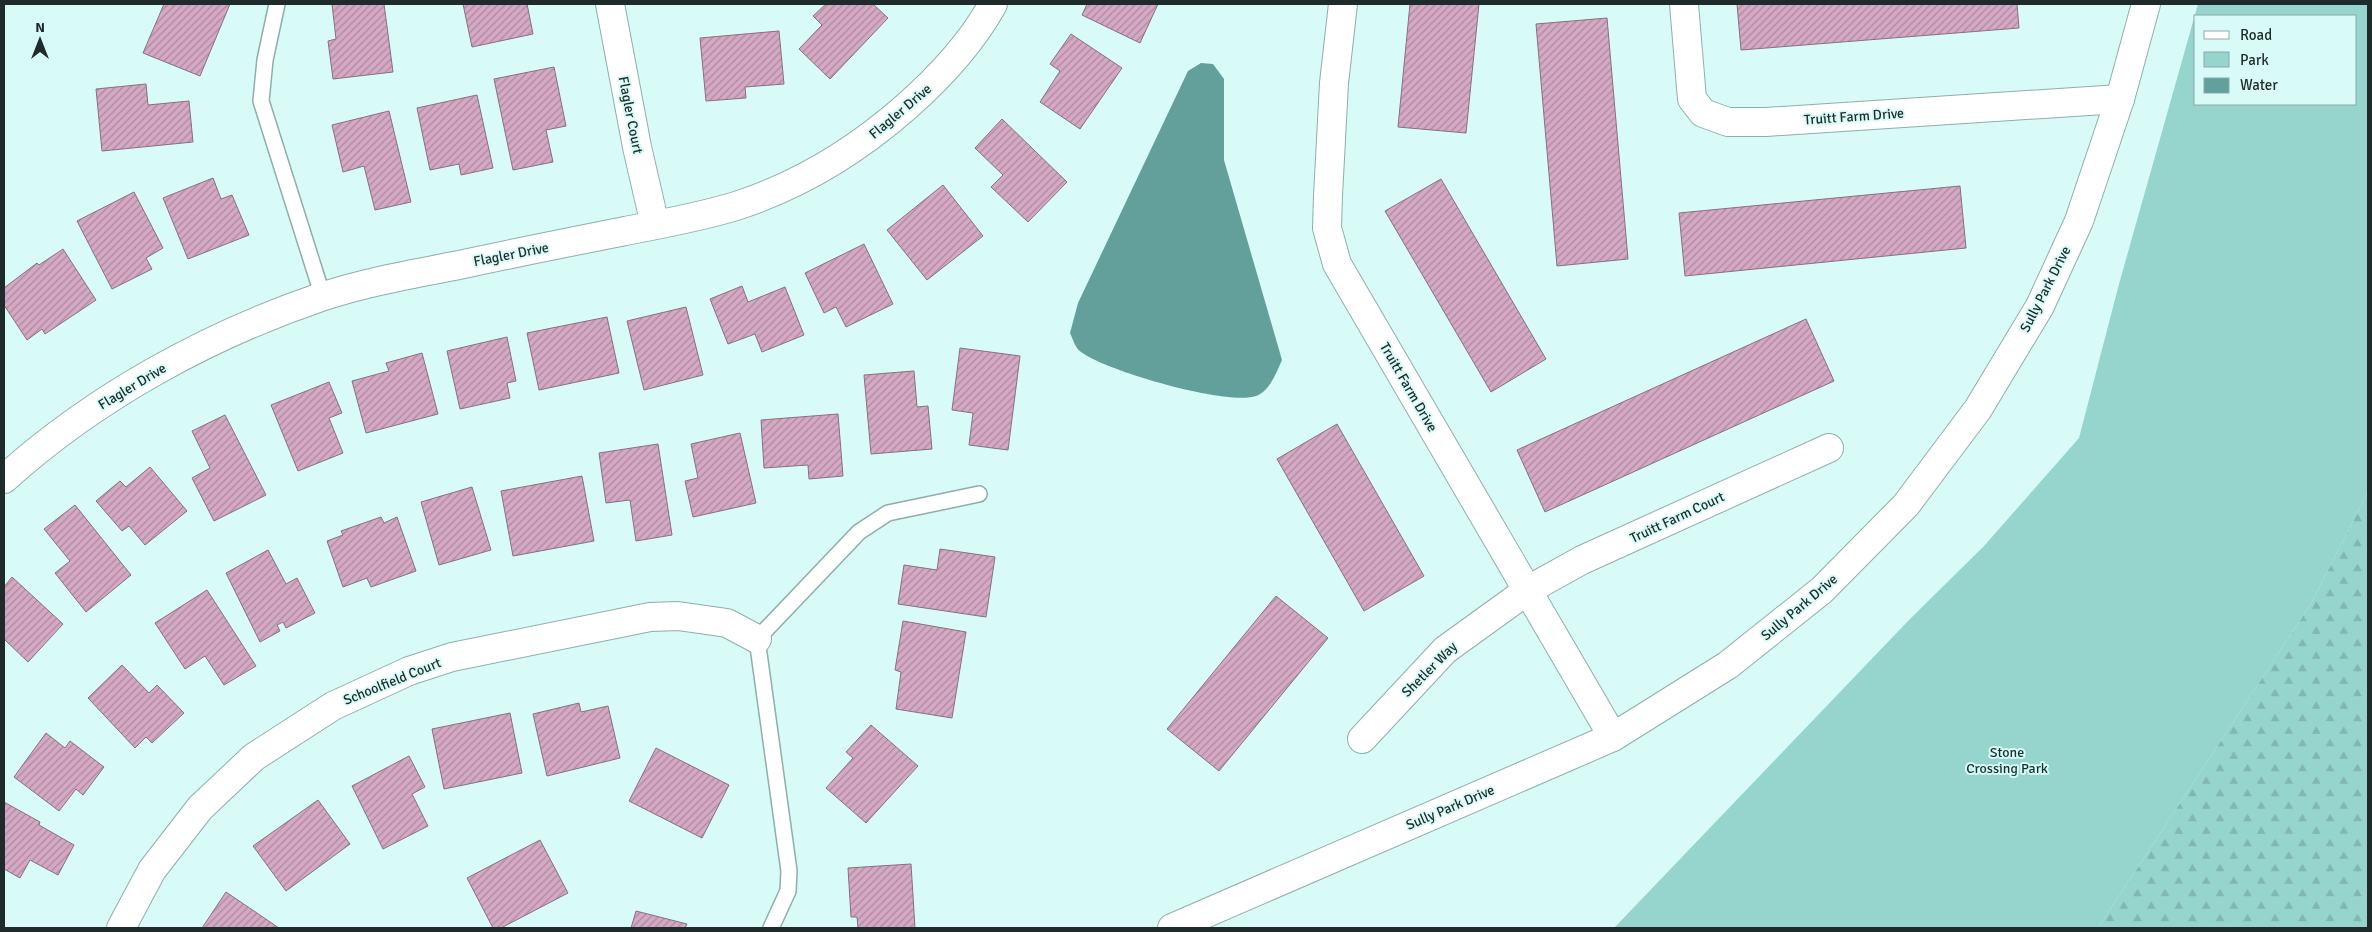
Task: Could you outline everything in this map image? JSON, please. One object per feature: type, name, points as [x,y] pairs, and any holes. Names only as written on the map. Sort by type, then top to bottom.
[{"type":"street","name":"Flagler Court","points":[[610,4],[637,147],[655,225]]},
{"type":"street","name":"Flagler Drive","points":[[4,479],[26,459],[92,411],[170,363],[253,324],[323,297],[401,276],[655,225],[736,206],[808,176],[875,134],[936,81],[979,28],[993,4]]},
{"type":"street","name":"Truitt Farm Drive","points":[[1343,4],[1334,83],[1327,228],[1337,264],[1613,737]]},
{"type":"street","name":"Truitt Farm Drive","points":[[1684,4],[1692,99],[1703,113],[1728,122],[1766,122],[2120,99]]},
{"type":"street","name":"Sully Park Drive","points":[[1172,928],[1613,737],[1728,665],[1822,590],[1906,505],[1978,409],[2040,306],[2079,221],[2120,99],[2146,4]]},
{"type":"street","name":"Truitt Farm Court","points":[[1528,590],[1582,560],[1829,448]]},
{"type":"street","name":"Shetler Way","points":[[1362,739],[1445,650],[1528,590]]},
{"type":"street","name":"Schoolfield Court","points":[[121,928],[152,870],[200,808],[254,757],[333,706],[409,671],[452,657],[650,617],[678,616],[727,622],[756,639]]},
{"type":"lane","points":[[277,4],[265,60],[261,101],[323,297]]},
{"type":"lane","points":[[771,928],[788,891],[789,871],[756,639],[859,532],[888,513],[979,494]]},
{"type":"green space","name":"Stone Crossing Park","points":[[2198,4],[2368,4],[2368,491],[2312,602],[2098,928],[1614,928],[1909,620],[1984,546],[2079,438],[2119,284],[2194,18],[2194,105],[2357,105],[2357,15],[2195,15]]},
{"type":"green space","points":[[2368,491],[2368,928],[2098,928],[2312,602]]},
{"type":"water","points":[[1201,63],[1213,64],[1224,79],[1224,160],[1282,360],[1269,386],[1256,396],[1241,398],[1220,396],[1167,385],[1140,377],[1095,360],[1081,352],[1070,333],[1078,303],[1188,71]]},
{"type":"building","points":[[164,4],[230,4],[200,76],[143,53]]},
{"type":"building","points":[[332,4],[384,4],[393,72],[333,79],[328,41],[336,39]]},
{"type":"building","points":[[463,4],[527,4],[533,34],[472,47]]},
{"type":"building","points":[[826,4],[873,4],[888,18],[830,79],[799,49],[822,25],[813,16]]},
{"type":"building","points":[[1087,4],[1158,4],[1140,43],[1082,15]]},
{"type":"building","points":[[1410,4],[1479,4],[1466,133],[1398,127]]},
{"type":"building","points":[[1737,4],[2017,4],[2019,28],[1741,50]]},
{"type":"building","points":[[1607,18],[1628,259],[1557,266],[1536,24]]},
{"type":"building","points":[[779,31],[784,84],[745,87],[746,98],[706,101],[700,38]]},
{"type":"building","points":[[1071,34],[1122,68],[1080,129],[1040,102],[1060,71],[1050,64]]},
{"type":"building","points":[[554,67],[566,126],[546,130],[553,162],[513,170],[494,79]]},
{"type":"building","points":[[146,84],[148,105],[189,101],[193,142],[102,151],[96,89]]},
{"type":"building","points":[[477,95],[493,168],[461,175],[459,164],[430,170],[417,108]]},
{"type":"building","points":[[389,111],[411,202],[375,210],[364,166],[343,172],[332,125]]},
{"type":"building","points":[[1002,119],[1067,182],[1028,222],[991,187],[1003,175],[975,148]]},
{"type":"building","points":[[213,178],[221,199],[232,195],[249,235],[188,259],[163,198]]},
{"type":"building","points":[[1441,179],[1546,359],[1491,392],[1385,211]]},
{"type":"building","points":[[943,185],[983,236],[927,280],[887,230]]},
{"type":"building","points":[[1960,186],[1966,248],[1685,276],[1679,213]]},
{"type":"building","points":[[134,192],[163,248],[146,258],[152,269],[112,289],[77,221]]},
{"type":"building","points":[[864,244],[893,304],[846,327],[836,307],[824,313],[805,273]]},
{"type":"building","points":[[63,249],[96,300],[45,334],[42,329],[27,340],[4,305],[4,288],[37,263],[39,265]]},
{"type":"building","points":[[742,286],[748,302],[785,287],[804,335],[762,352],[755,334],[728,344],[710,299]]},
{"type":"building","points":[[686,307],[703,375],[644,390],[627,321]]},
{"type":"building","points":[[607,317],[619,373],[539,390],[527,333]]},
{"type":"building","points":[[1806,319],[1834,381],[1545,512],[1517,450]]},
{"type":"building","points":[[507,337],[516,381],[507,383],[510,398],[460,409],[447,351]]},
{"type":"building","points":[[960,348],[1020,356],[1008,450],[969,445],[973,413],[952,410]]},
{"type":"building","points":[[422,353],[438,414],[366,433],[352,381],[389,371],[386,363]]},
{"type":"building","points":[[914,371],[917,407],[928,406],[932,449],[871,454],[864,375]]},
{"type":"building","points":[[329,382],[342,413],[329,418],[343,453],[298,471],[271,405]]},
{"type":"building","points":[[838,414],[843,476],[809,479],[808,465],[764,468],[761,420]]},
{"type":"building","points":[[225,415],[266,495],[214,521],[192,478],[210,468],[192,431]]},
{"type":"building","points":[[1337,424],[1424,576],[1364,611],[1277,459]]},
{"type":"building","points":[[740,433],[756,503],[693,517],[685,481],[698,478],[691,444]]},
{"type":"building","points":[[658,444],[672,535],[636,541],[630,500],[606,503],[599,453]]},
{"type":"building","points":[[150,467],[187,511],[145,545],[129,526],[122,531],[96,501],[120,481],[126,487]]},
{"type":"building","points":[[582,476],[594,541],[513,556],[501,491]]},
{"type":"building","points":[[472,487],[491,550],[439,565],[421,502]]},
{"type":"building","points":[[75,505],[131,575],[86,612],[55,573],[70,561],[44,529]]},
{"type":"building","points":[[381,517],[384,523],[397,517],[416,571],[371,587],[367,578],[343,587],[327,541],[343,535],[341,531]]},
{"type":"building","points":[[940,549],[995,557],[986,617],[898,604],[904,565],[937,570]]},
{"type":"building","points":[[268,550],[286,584],[297,578],[315,613],[286,628],[283,622],[277,625],[280,631],[260,642],[226,573]]},
{"type":"building","points":[[12,577],[63,624],[28,662],[4,639],[4,587]]},
{"type":"building","points":[[207,590],[256,666],[224,685],[205,656],[185,669],[155,623]]},
{"type":"building","points":[[1276,596],[1328,638],[1219,771],[1167,729]]},
{"type":"building","points":[[903,621],[966,632],[952,718],[896,709],[901,672],[895,670]]},
{"type":"building","points":[[122,665],[149,693],[157,685],[184,713],[152,743],[146,737],[135,748],[88,698]]},
{"type":"building","points":[[579,703],[581,712],[608,706],[620,758],[547,776],[533,714]]},
{"type":"building","points":[[510,713],[522,773],[444,789],[432,729]]},
{"type":"building","points":[[871,725],[918,766],[866,823],[826,788],[853,758],[846,752]]},
{"type":"building","points":[[46,733],[65,748],[70,741],[104,767],[83,795],[76,789],[59,811],[14,777]]},
{"type":"building","points":[[656,748],[729,785],[702,838],[629,801]]},
{"type":"building","points":[[409,756],[425,787],[412,794],[428,826],[383,849],[352,786]]},
{"type":"building","points":[[318,800],[350,844],[286,891],[253,846]]},
{"type":"building","points":[[4,802],[40,822],[39,825],[74,845],[58,875],[30,860],[20,878],[4,869]]},
{"type":"building","points":[[540,840],[568,893],[501,928],[493,928],[467,878]]},
{"type":"building","points":[[911,864],[915,928],[858,928],[857,917],[851,917],[848,868]]},
{"type":"building","points":[[226,892],[279,928],[202,928]]},
{"type":"building","points":[[636,911],[687,924],[685,928],[631,928]]}]
